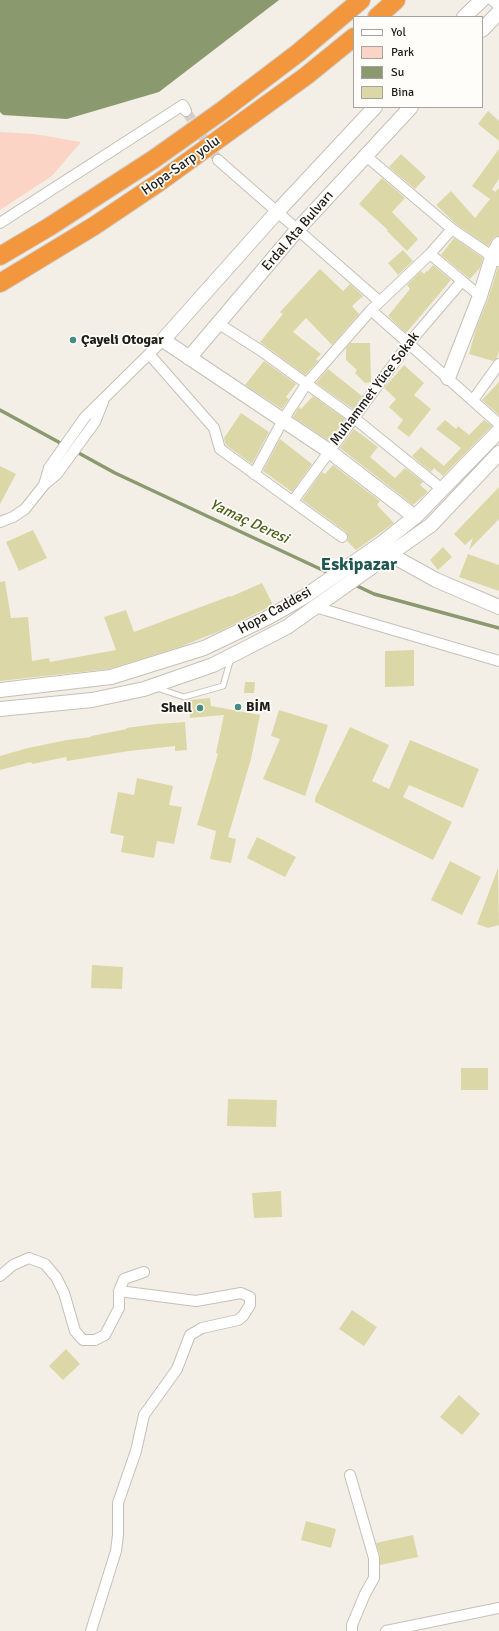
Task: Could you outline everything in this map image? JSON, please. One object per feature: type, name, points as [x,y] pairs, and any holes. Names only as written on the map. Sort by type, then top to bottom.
[{"type":"highway","points":[[0,256],[62,219],[154,159],[298,53],[361,0]]},
{"type":"highway","points":[[378,16],[396,0]]},
{"type":"highway","name":"Hopa-Sarp yolu","points":[[0,283],[94,226],[158,183],[306,76],[353,38]]},
{"type":"street","points":[[465,16],[482,0]]},
{"type":"street","points":[[492,0],[499,6]]},
{"type":"street","points":[[483,29],[499,12]]},
{"type":"street","points":[[0,223],[182,104],[186,111]]},
{"type":"street","name":"Erdal Ata Bulvarı","points":[[163,340],[277,212],[373,108]]},
{"type":"street","name":"Erdal Ata Bulvarı","points":[[189,358],[298,229],[410,108]]},
{"type":"street","points":[[366,156],[452,229],[496,259]]},
{"type":"street","points":[[218,160],[379,301]]},
{"type":"street","points":[[254,474],[283,420],[307,383],[379,301],[430,254],[452,229]]},
{"type":"street","points":[[448,378],[496,259],[499,244]]},
{"type":"street","points":[[430,254],[480,296]]},
{"type":"street","name":"Muhammet Yüce Sokak","points":[[292,501],[409,343],[462,281]]},
{"type":"street","points":[[371,310],[499,424]]},
{"type":"street","points":[[218,324],[260,350],[307,383],[354,418],[443,490]]},
{"type":"street","points":[[0,522],[13,517],[25,509],[53,471],[84,417],[163,340],[329,451],[415,517]]},
{"type":"street","points":[[149,354],[214,428],[220,449],[342,538]]},
{"type":"street","points":[[472,400],[498,364]]},
{"type":"street","points":[[53,471],[95,422],[105,398]]},
{"type":"street","name":"Hopa Caddesi","points":[[0,690],[111,677],[136,671],[204,648],[267,618],[304,597],[382,543],[415,517],[499,431]]},
{"type":"street","name":"Hopa Caddesi","points":[[0,709],[92,700],[151,686],[213,665],[232,656],[287,627],[391,555],[431,524],[499,453]]},
{"type":"street","points":[[391,555],[436,580],[499,607]]},
{"type":"street","points":[[315,607],[499,661]]},
{"type":"street","points":[[0,1276],[13,1265],[29,1258],[45,1264],[64,1293],[75,1331],[83,1340],[95,1340],[105,1335],[119,1308],[119,1291],[124,1279],[144,1272]]},
{"type":"street","points":[[91,1631],[116,1551],[118,1535],[118,1503],[136,1451],[144,1415],[176,1369],[190,1335],[202,1328],[238,1320],[243,1316],[250,1305],[250,1298],[241,1293],[196,1301],[119,1291]]},
{"type":"street","points":[[350,1475],[374,1558],[374,1578],[365,1594],[352,1626],[352,1631]]},
{"type":"street","points":[[386,1631],[499,1608]]},
{"type":"lane","points":[[151,686],[184,697],[224,686],[232,656]]},
{"type":"green space","points":[[0,132],[34,134],[81,142],[52,176],[0,210]]},
{"type":"water","points":[[0,0],[279,0],[159,92],[67,119],[3,115],[0,112]]},
{"type":"building","points":[[488,111],[499,121],[499,141],[478,124]]},
{"type":"building","points":[[499,149],[499,179],[492,189],[495,192],[499,188],[499,236],[494,237],[488,246],[456,224],[436,205],[451,191],[475,218],[490,199],[472,186]]},
{"type":"building","points":[[401,154],[426,177],[415,189],[389,167]]},
{"type":"building","points":[[382,178],[405,198],[392,212],[418,239],[407,251],[387,231],[388,230],[359,204]]},
{"type":"building","points":[[454,238],[483,258],[480,268],[470,279],[441,255]]},
{"type":"building","points":[[403,250],[413,261],[398,275],[388,263]]},
{"type":"building","points":[[433,265],[451,280],[406,333],[388,316],[410,289],[407,285],[421,271],[424,274]]},
{"type":"building","points":[[498,267],[499,351],[497,358],[493,361],[469,354],[476,329],[488,299]]},
{"type":"building","points":[[320,269],[343,291],[350,284],[363,296],[352,306],[359,314],[332,345],[306,318],[293,332],[321,354],[316,359],[318,361],[305,375],[260,342],[283,314],[280,312]]},
{"type":"building","points":[[350,343],[370,343],[371,382],[365,383],[355,373],[357,370],[346,360],[346,348]]},
{"type":"building","points":[[264,361],[296,384],[286,397],[289,399],[282,409],[245,385]]},
{"type":"building","points":[[404,365],[424,383],[414,395],[431,409],[409,437],[397,428],[403,420],[389,407],[396,399],[384,388]]},
{"type":"building","points":[[328,369],[362,396],[353,409],[316,383]]},
{"type":"building","points":[[499,382],[499,415],[482,400]]},
{"type":"building","points":[[313,396],[345,419],[329,441],[293,417],[299,407],[301,409]]},
{"type":"building","points":[[241,413],[269,432],[252,464],[226,445],[224,438]]},
{"type":"building","points":[[445,420],[456,429],[458,426],[469,435],[484,420],[492,426],[443,476],[434,468],[431,472],[412,456],[421,447],[444,466],[461,448],[436,429]]},
{"type":"building","points":[[354,429],[378,447],[370,457],[395,478],[405,468],[423,482],[420,485],[428,492],[413,505],[340,448]]},
{"type":"building","points":[[280,439],[312,464],[292,492],[263,471]]},
{"type":"building","points":[[333,465],[380,501],[377,505],[394,523],[356,550],[347,541],[348,537],[346,532],[302,500],[322,472],[325,474]]},
{"type":"building","points":[[0,466],[16,474],[0,504]]},
{"type":"building","points":[[499,487],[499,519],[469,550],[473,538],[465,545],[454,534]]},
{"type":"building","points":[[33,530],[47,558],[19,571],[6,542]]},
{"type":"building","points":[[443,547],[452,557],[438,570],[430,560]]},
{"type":"building","points":[[468,554],[499,565],[499,591],[459,577]]},
{"type":"building","points":[[5,581],[11,618],[28,617],[32,661],[49,658],[50,662],[116,650],[104,617],[126,610],[134,632],[230,597],[262,583],[273,605],[220,631],[177,648],[109,669],[0,681],[0,582]]},
{"type":"building","points":[[414,650],[414,686],[385,687],[385,651]]},
{"type":"building","points":[[245,682],[255,682],[254,693],[244,693]]},
{"type":"building","points":[[210,698],[211,706],[260,715],[251,759],[228,837],[236,839],[231,863],[210,859],[216,831],[197,825],[218,754],[216,753],[224,715],[190,718],[189,700]]},
{"type":"building","points":[[279,710],[328,725],[305,796],[263,779],[280,739],[271,736]]},
{"type":"building","points":[[185,722],[187,750],[175,751],[175,746],[129,751],[67,761],[66,757],[32,764],[31,762],[0,770],[0,756],[28,748],[91,737],[127,729],[126,728]]},
{"type":"building","points":[[350,727],[389,745],[372,781],[389,789],[410,740],[479,769],[463,808],[409,785],[403,797],[452,822],[433,860],[315,802],[315,798]]},
{"type":"building","points":[[137,778],[173,786],[169,805],[182,807],[174,844],[157,841],[154,858],[121,852],[124,836],[110,833],[118,792],[134,795]]},
{"type":"building","points":[[257,837],[296,857],[285,877],[247,858]]},
{"type":"building","points":[[450,861],[481,877],[462,915],[431,900]]},
{"type":"building","points":[[498,868],[499,925],[488,928],[477,924]]},
{"type":"building","points":[[92,965],[123,967],[122,989],[91,988]]},
{"type":"building","points":[[461,1068],[488,1068],[488,1090],[461,1090]]},
{"type":"building","points":[[228,1099],[277,1100],[276,1127],[227,1126]]},
{"type":"building","points":[[281,1191],[282,1217],[254,1218],[252,1193]]},
{"type":"building","points":[[352,1310],[377,1327],[364,1346],[339,1329]]},
{"type":"building","points":[[66,1349],[80,1364],[63,1380],[49,1366]]},
{"type":"building","points":[[459,1395],[480,1414],[462,1435],[440,1417]]},
{"type":"building","points":[[306,1521],[336,1529],[331,1548],[301,1540]]},
{"type":"building","points":[[413,1535],[418,1557],[380,1565],[380,1556],[376,1543]]},
{"type":"waterway","name":"Yamaç Deresi","points":[[0,410],[64,445]]},
{"type":"waterway","name":"Yamaç Deresi","points":[[75,451],[115,473],[331,574]]},
{"type":"waterway","name":"Yamaç Deresi","points":[[353,584],[374,594],[499,628]]},
{"type":"tunnel","points":[[186,111],[218,160]]},
{"type":"place","name":"Çayeli Otogar","points":[[73,340]]},
{"type":"place","name":"BİM","points":[[238,707]]},
{"type":"place","name":"Shell","points":[[200,708]]},
{"type":"district","name":"Eskipazar","points":[[359,565]]}]
